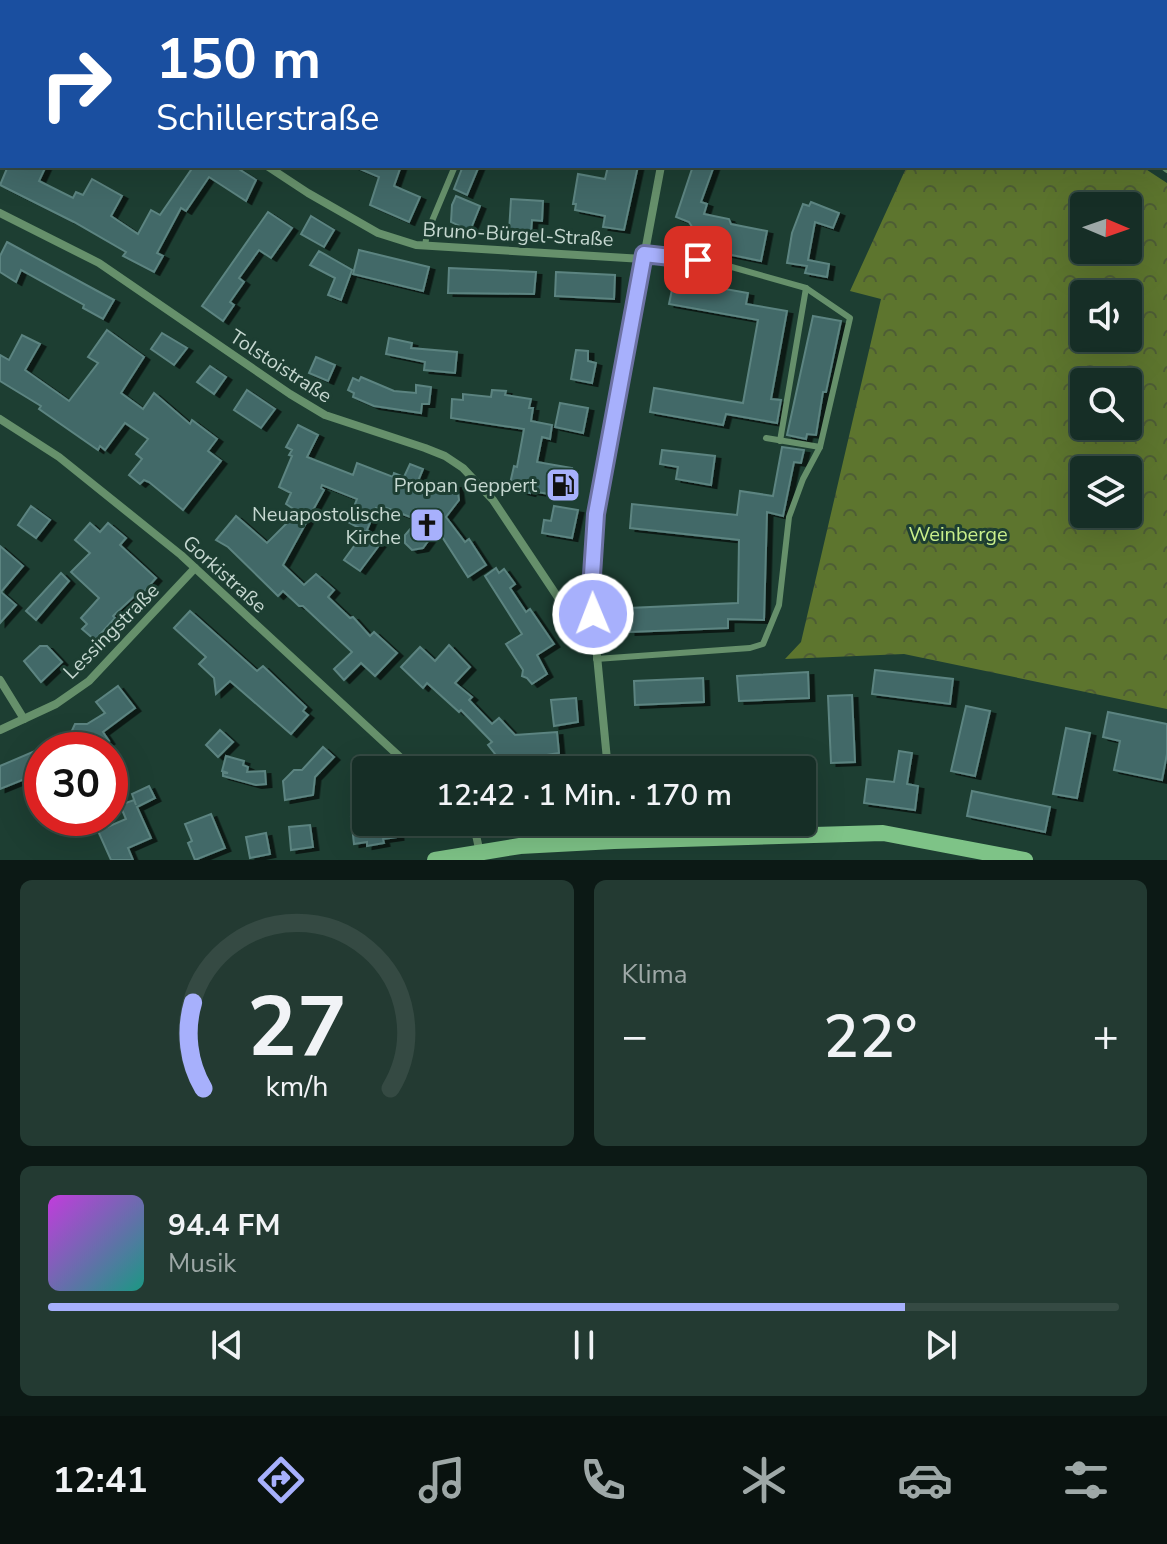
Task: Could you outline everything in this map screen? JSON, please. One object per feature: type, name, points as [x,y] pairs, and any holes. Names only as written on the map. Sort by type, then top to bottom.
[{"type":"street","name":"Bruno-Bürgel-Straße","points":[[270,168],[378,233],[425,246],[643,256]]},
{"type":"street","points":[[606,756],[593,614],[596,514],[661,168]]},
{"type":"street","name":"Tolstoistraße","points":[[0,213],[99,263],[325,415],[425,448],[463,468],[493,500],[565,608],[579,614],[593,614]]},
{"type":"street","name":"Gorkistraße","points":[[0,419],[71,466],[195,568],[399,756]]},
{"type":"street","name":"Lessingstraße","points":[[0,730],[56,704],[89,681],[195,568]]},
{"type":"street","points":[[0,680],[24,719]]},
{"type":"street","points":[[435,860],[520,846],[883,833],[1025,860]]},
{"type":"street","points":[[476,836],[480,853]]},
{"type":"street","points":[[614,836],[614,841]]},
{"type":"lane","points":[[425,246],[427,233],[454,168]]},
{"type":"lane","points":[[596,659],[750,648],[763,644],[779,605],[789,517],[803,479],[820,447],[850,318],[806,288],[714,262],[643,256]]},
{"type":"lane","points":[[780,441],[806,288]]},
{"type":"lane","points":[[766,438],[820,447]]},
{"type":"green space","name":"Weinberge","points":[[906,168],[1144,168],[1167,183],[1167,709],[904,654],[785,659],[801,642],[881,299],[850,291]]},
{"type":"building","points":[[7,168],[45,168],[39,181],[73,198],[76,192],[83,195],[92,179],[122,196],[111,216],[138,234],[151,210],[160,215],[192,168],[237,168],[256,180],[246,201],[209,177],[186,211],[181,208],[157,253],[163,256],[154,272],[123,256],[126,252],[74,222],[0,185]]},
{"type":"building","points":[[358,168],[400,168],[394,186],[420,197],[409,222],[370,205],[379,177]]},
{"type":"building","points":[[462,168],[478,168],[467,195],[454,189]]},
{"type":"building","points":[[608,168],[638,168],[624,230],[603,227],[605,216],[575,210],[576,204],[573,204],[578,174],[605,179]]},
{"type":"building","points":[[692,168],[713,168],[701,202],[707,204],[704,214],[729,219],[731,224],[767,231],[761,261],[712,251],[715,238],[694,230],[689,222],[676,217]]},
{"type":"building","points":[[456,196],[480,206],[470,231],[451,222]]},
{"type":"building","points":[[511,199],[543,201],[542,221],[532,220],[531,233],[509,232]]},
{"type":"building","points":[[811,202],[839,213],[833,228],[815,222],[808,260],[829,264],[827,277],[805,273],[807,266],[787,263],[792,233],[803,204],[809,206]]},
{"type":"building","points":[[268,212],[292,228],[271,258],[259,250],[239,278],[244,282],[230,302],[234,305],[223,321],[202,306]]},
{"type":"building","points":[[311,216],[334,230],[324,247],[301,234]]},
{"type":"building","points":[[7,242],[114,300],[103,319],[21,270],[16,282],[0,272],[0,256]]},
{"type":"building","points":[[359,250],[429,267],[423,291],[353,274]]},
{"type":"building","points":[[319,251],[352,270],[341,300],[328,295],[335,278],[310,265]]},
{"type":"building","points":[[449,268],[536,272],[534,294],[448,293]]},
{"type":"building","points":[[556,272],[615,275],[614,299],[555,296]]},
{"type":"building","points":[[674,280],[748,293],[746,304],[787,311],[771,399],[781,400],[777,423],[726,414],[723,425],[650,412],[654,388],[743,403],[758,320],[669,304]]},
{"type":"building","points":[[813,316],[841,321],[816,435],[807,434],[806,439],[787,435]]},
{"type":"building","points":[[107,330],[144,357],[121,393],[143,409],[154,393],[190,424],[192,420],[217,439],[208,451],[221,461],[183,510],[149,482],[144,480],[140,484],[129,475],[142,459],[136,454],[148,439],[125,423],[105,450],[100,446],[98,450],[39,409],[41,406],[0,381],[0,355],[9,360],[22,335],[40,344],[25,370],[69,401],[98,363],[88,357]]},
{"type":"building","points":[[162,333],[187,348],[174,365],[151,349]]},
{"type":"building","points":[[389,338],[412,343],[411,348],[457,352],[455,373],[424,370],[425,362],[386,354]]},
{"type":"building","points":[[576,350],[588,351],[588,361],[596,363],[592,383],[571,379]]},
{"type":"building","points":[[316,357],[335,365],[328,381],[309,373]]},
{"type":"building","points":[[210,366],[226,377],[214,394],[197,382]]},
{"type":"building","points":[[361,377],[394,391],[416,393],[416,385],[431,387],[429,404],[422,404],[421,413],[374,406],[353,397],[354,393],[348,390],[353,378],[359,381]]},
{"type":"building","points":[[247,390],[275,409],[261,428],[234,410]]},
{"type":"building","points":[[492,390],[531,399],[531,421],[552,425],[550,439],[542,437],[537,462],[572,468],[568,497],[509,488],[514,466],[517,467],[524,429],[451,418],[452,399],[463,400],[463,394],[491,397]]},
{"type":"building","points":[[560,403],[588,408],[583,433],[555,427]]},
{"type":"building","points":[[298,425],[318,435],[307,457],[353,475],[357,463],[393,477],[394,473],[404,477],[410,464],[423,469],[416,486],[457,485],[459,500],[446,517],[465,542],[469,539],[486,565],[468,577],[437,529],[423,548],[412,550],[405,543],[405,535],[418,520],[387,508],[386,511],[376,508],[367,530],[383,540],[360,571],[344,560],[365,531],[348,522],[357,499],[322,485],[324,490],[283,565],[304,585],[316,574],[334,590],[328,597],[370,636],[374,632],[397,653],[375,676],[361,663],[344,680],[334,669],[352,652],[303,606],[283,591],[278,596],[228,547],[216,540],[236,516],[267,543],[298,512],[286,504],[291,493],[279,487],[292,456],[289,455],[292,450],[286,447]]},
{"type":"building","points":[[782,447],[804,450],[801,463],[794,462],[783,516],[767,512],[764,620],[728,619],[728,628],[630,632],[629,608],[738,603],[739,540],[630,528],[632,504],[737,515],[740,491],[773,496]]},
{"type":"building","points":[[662,450],[715,456],[711,485],[676,479],[678,467],[660,464]]},
{"type":"building","points":[[31,506],[50,520],[36,538],[18,525]]},
{"type":"building","points":[[554,506],[578,510],[572,538],[542,533],[544,520],[551,521]]},
{"type":"building","points":[[90,523],[100,532],[108,523],[126,538],[120,545],[156,578],[143,593],[140,591],[113,616],[115,618],[95,640],[82,629],[87,624],[81,618],[99,598],[71,572],[90,553],[75,540]]},
{"type":"building","points":[[0,546],[23,566],[1,592],[16,605],[0,623]]},
{"type":"building","points":[[496,568],[499,573],[504,569],[515,584],[510,588],[526,612],[530,609],[554,644],[537,655],[547,674],[532,684],[522,676],[523,670],[506,644],[522,634],[485,576]]},
{"type":"building","points":[[61,573],[69,581],[36,620],[26,611]]},
{"type":"building","points":[[190,611],[257,671],[263,666],[306,707],[303,711],[308,715],[291,734],[230,681],[216,694],[214,678],[199,664],[206,657],[174,628]]},
{"type":"building","points":[[449,645],[470,667],[455,683],[472,697],[469,700],[492,724],[499,718],[515,735],[557,732],[559,753],[493,756],[495,754],[488,745],[492,742],[461,710],[459,712],[427,683],[423,688],[401,667],[420,647],[435,661]]},
{"type":"building","points":[[40,646],[47,646],[62,662],[41,682],[24,661]]},
{"type":"building","points":[[875,670],[953,679],[950,704],[872,694]]},
{"type":"building","points":[[808,672],[809,698],[739,701],[737,676]]},
{"type":"building","points":[[703,678],[704,702],[635,705],[634,681]]},
{"type":"building","points":[[118,686],[135,708],[103,732],[71,732],[75,724],[87,724],[105,713],[96,702]]},
{"type":"building","points":[[852,695],[855,762],[831,763],[828,696]]},
{"type":"building","points":[[576,698],[578,722],[554,726],[551,700]]},
{"type":"building","points":[[966,706],[990,711],[975,776],[951,771]]},
{"type":"building","points":[[1108,712],[1167,724],[1167,754],[1162,780],[1114,770],[1120,741],[1103,737]]},
{"type":"building","points":[[1066,728],[1090,733],[1077,798],[1053,794]]},
{"type":"building","points":[[220,730],[233,742],[218,757],[206,745]]},
{"type":"building","points":[[323,747],[334,757],[315,777],[313,795],[285,800],[283,781],[294,770],[302,770]]},
{"type":"building","points":[[899,751],[912,753],[907,784],[918,786],[915,810],[864,803],[867,779],[894,782]]},
{"type":"building","points":[[24,756],[24,779],[0,789],[0,766]]},
{"type":"building","points":[[226,756],[244,761],[247,772],[265,771],[266,784],[256,785],[223,776],[223,773],[228,773],[222,771]]},
{"type":"building","points":[[149,786],[155,798],[137,807],[151,838],[128,848],[133,860],[111,860],[100,836],[128,836],[128,802],[134,800],[136,805],[132,794]]},
{"type":"building","points":[[972,791],[1050,807],[1045,832],[967,816]]},
{"type":"building","points":[[211,814],[225,848],[195,860],[185,824]]},
{"type":"building","points":[[310,825],[313,847],[291,850],[289,827]]},
{"type":"building","points":[[266,833],[270,854],[250,858],[246,837]]},
{"type":"building","points":[[353,836],[398,836],[383,839],[384,843],[367,846],[367,842],[354,844]]},
{"type":"place","name":"Propan Geppert","points":[[563,485]]},
{"type":"place","name":"Neuapostolische Kirche","points":[[427,525]]},
{"type":"route","points":[[593,614],[596,514],[644,254],[698,260]]}]
